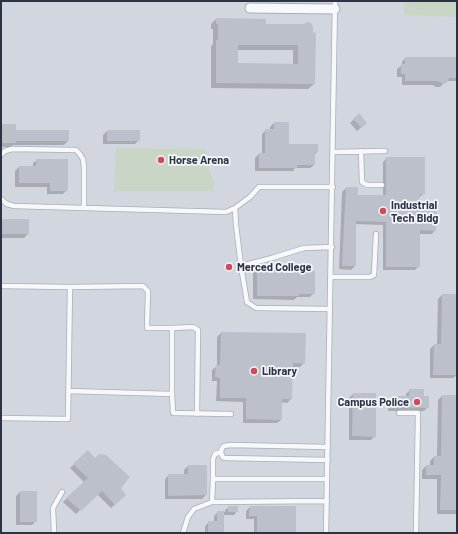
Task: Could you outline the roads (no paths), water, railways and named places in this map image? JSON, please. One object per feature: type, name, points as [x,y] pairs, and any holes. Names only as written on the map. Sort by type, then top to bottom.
[{"type":"street","points":[[250,8],[335,5]]},
{"type":"lane","points":[[326,533],[335,5]]},
{"type":"lane","points":[[1,155],[5,151],[12,149],[76,150],[83,159],[84,208]]},
{"type":"lane","points":[[361,151],[362,182],[367,185],[382,185]]},
{"type":"lane","points":[[333,152],[385,151]]},
{"type":"lane","points":[[1,199],[7,204],[14,206],[226,212],[235,208],[250,197],[259,187],[333,187]]},
{"type":"lane","points":[[235,208],[241,266],[247,302],[256,308],[330,309]]},
{"type":"lane","points":[[331,277],[370,277],[374,275],[376,234]]},
{"type":"lane","points":[[241,266],[304,248],[332,247]]},
{"type":"lane","points":[[1,286],[144,286],[148,291],[147,328],[193,327],[198,330],[197,414]]},
{"type":"lane","points":[[1,418],[68,419],[70,287]]},
{"type":"lane","points":[[172,328],[173,413],[231,414]]},
{"type":"lane","points":[[68,391],[172,394]]},
{"type":"lane","points":[[399,413],[418,413],[416,533]]},
{"type":"lane","points":[[328,446],[224,446],[222,448],[222,456],[224,458],[328,460]]},
{"type":"lane","points":[[212,502],[212,459],[215,454],[222,452]]},
{"type":"lane","points":[[212,479],[327,480]]},
{"type":"lane","points":[[60,533],[54,533],[53,508],[62,492]]},
{"type":"lane","points":[[183,533],[188,516],[194,509],[212,502],[327,501]]},
{"type":"place","name":"Horse Arena","points":[[161,160]]},
{"type":"place","name":"Industrial Tech Bldg","points":[[383,211]]},
{"type":"place","name":"Merced College","points":[[229,267]]},
{"type":"place","name":"Library","points":[[254,371]]},
{"type":"place","name":"Campus Police","points":[[417,402]]}]
